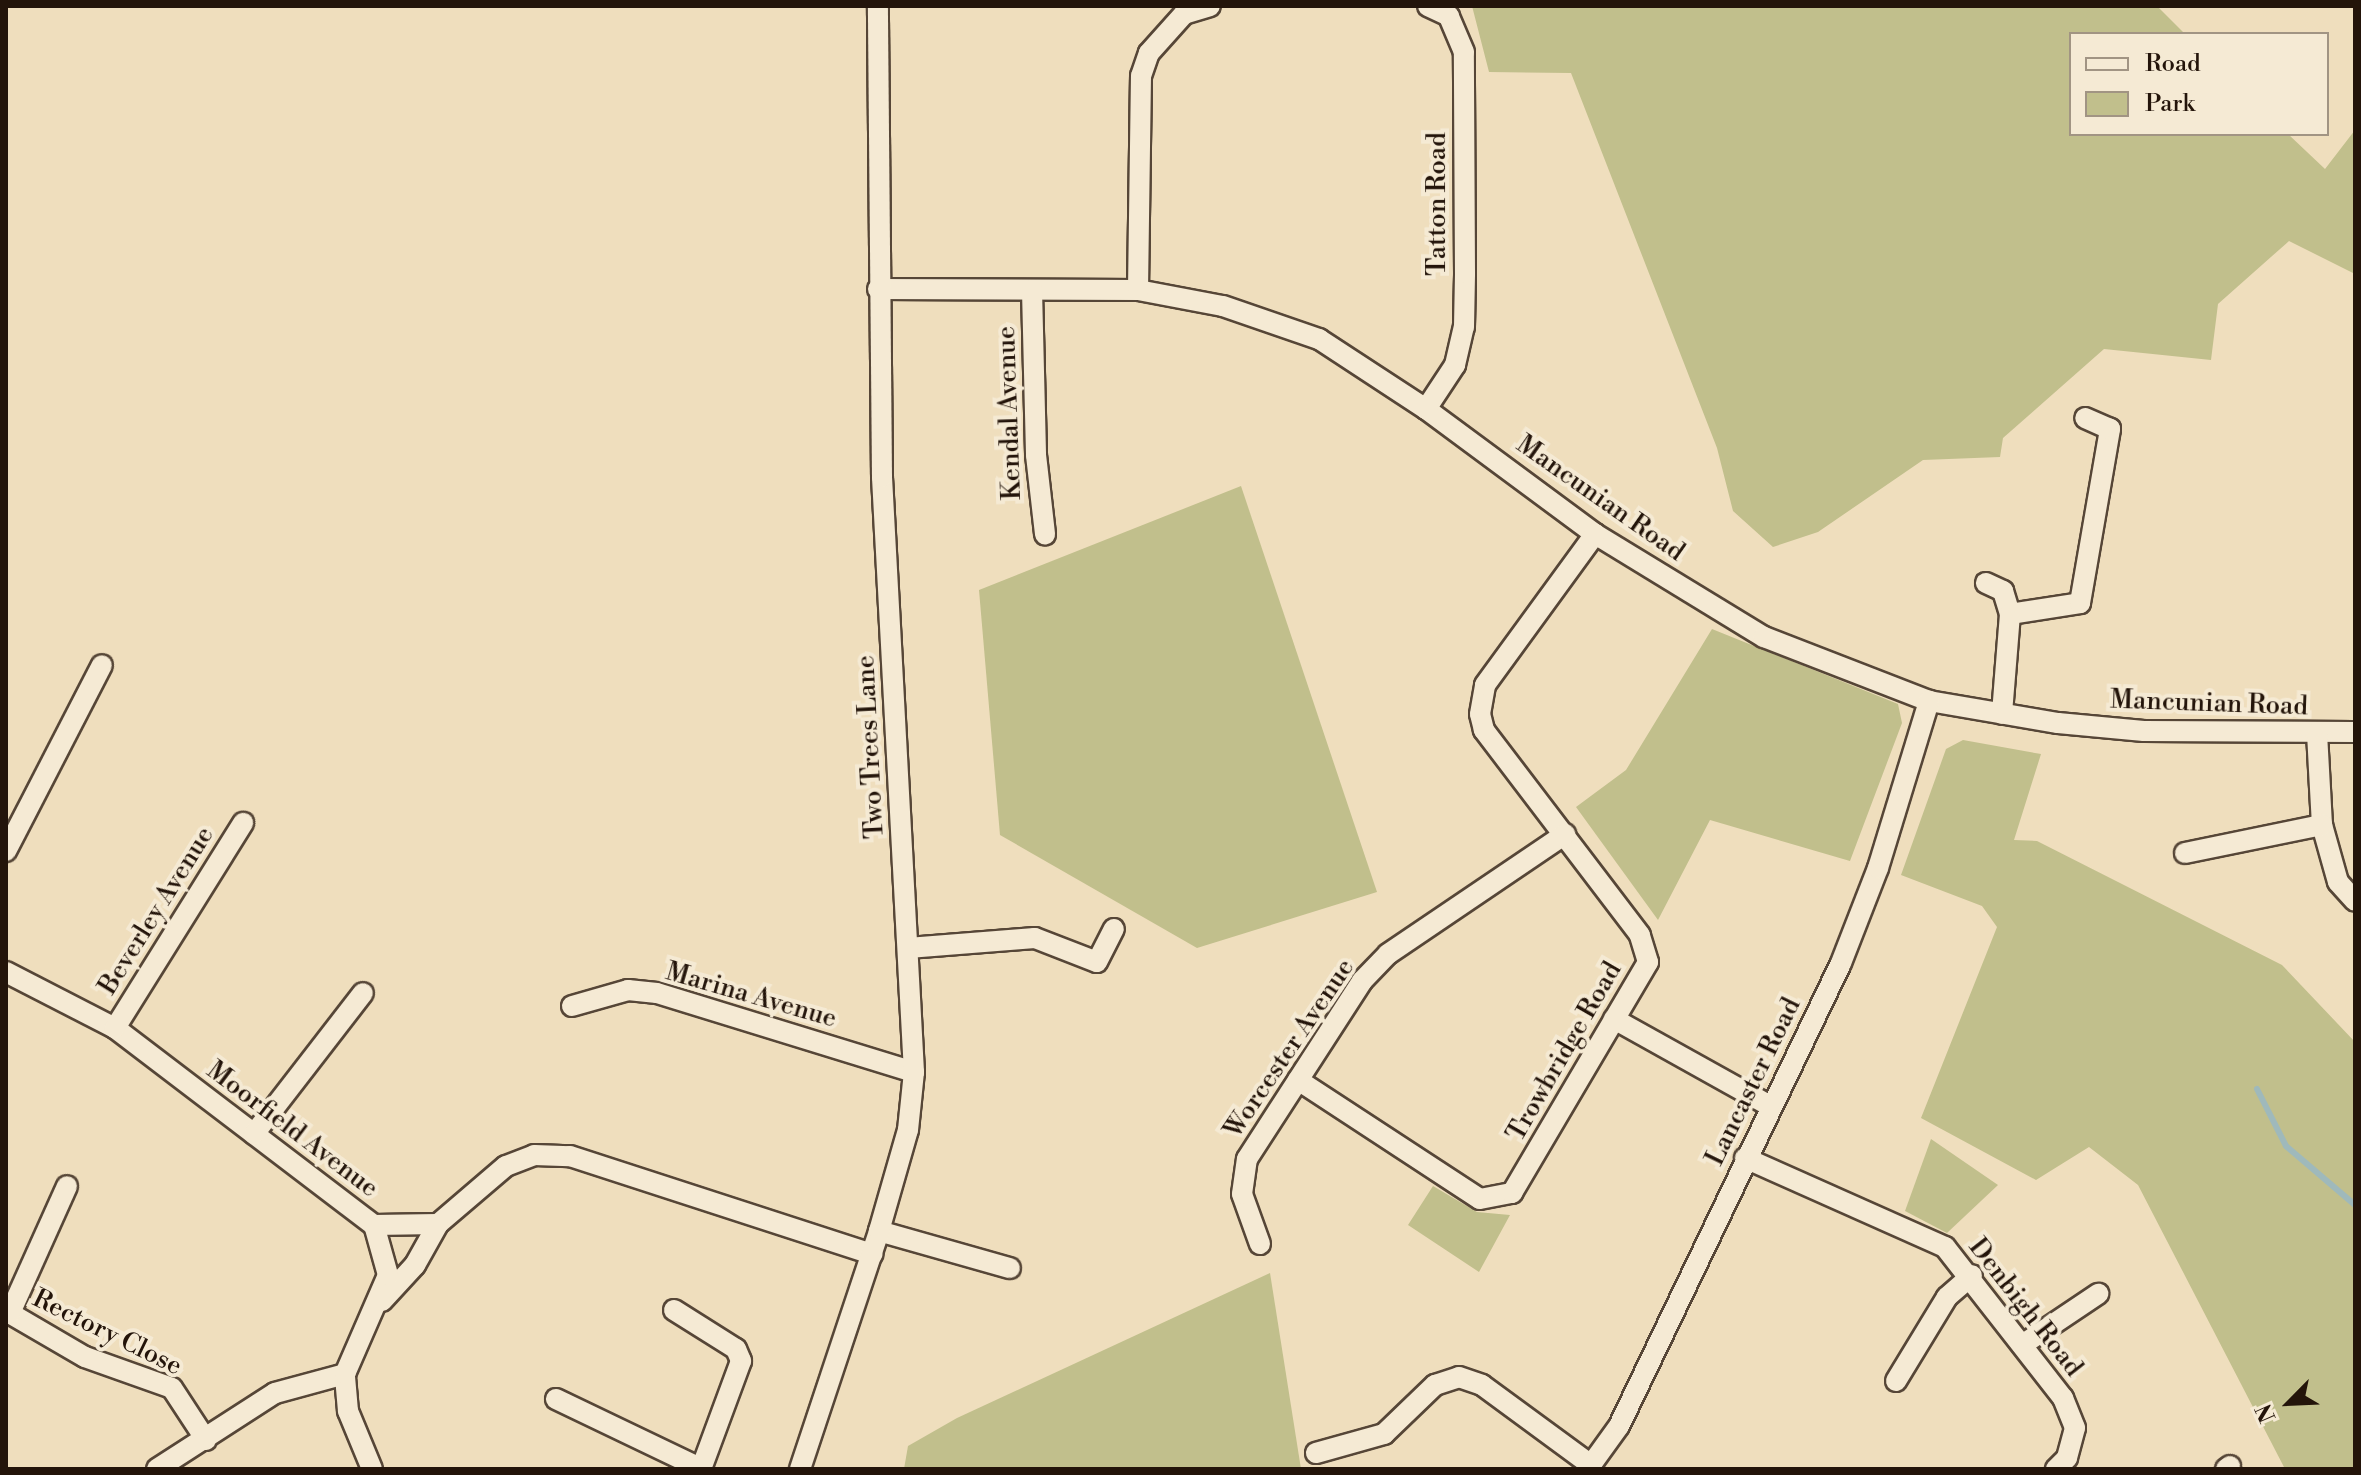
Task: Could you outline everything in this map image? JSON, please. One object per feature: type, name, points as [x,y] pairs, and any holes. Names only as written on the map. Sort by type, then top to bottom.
[{"type":"street","name":"Two Trees Lane","points":[[800,1469],[879,1231],[908,1130],[914,1072],[882,477],[878,289],[878,6]]},
{"type":"street","points":[[1138,290],[1141,76],[1149,53],[1184,14],[1210,6]]},
{"type":"street","name":"Tatton Road","points":[[1426,409],[1455,365],[1464,327],[1465,273],[1464,52],[1449,16],[1428,6]]},
{"type":"street","name":"Mancunian Road","points":[[878,289],[1138,290],[1223,306],[1319,339],[1426,409],[1595,534],[1764,637],[1929,701],[2002,714],[2144,731],[2355,732]]},
{"type":"street","name":"Kendal Avenue","points":[[1032,290],[1036,455],[1045,534]]},
{"type":"street","points":[[2010,614],[2080,603],[2110,429],[2085,418]]},
{"type":"street","name":"Trowbridge Road","points":[[1298,1080],[1480,1199],[1512,1193],[1648,962],[1640,935],[1484,730],[1481,694],[1595,534]]},
{"type":"street","points":[[1986,583],[2003,591],[2010,614],[2002,714]]},
{"type":"street","points":[[6,851],[102,665]]},
{"type":"street","name":"Lancaster Road","points":[[1590,1467],[1619,1426],[1841,963],[1878,868],[1929,701]]},
{"type":"street","points":[[2317,733],[2322,825],[2338,882],[2355,901]]},
{"type":"street","name":"Beverley Avenue","points":[[115,1028],[243,823]]},
{"type":"street","points":[[2185,853],[2322,825]]},
{"type":"street","name":"Worcester Avenue","points":[[1260,1244],[1242,1194],[1247,1159],[1362,981],[1388,954],[1565,834]]},
{"type":"street","points":[[908,948],[1035,938],[1097,962],[1114,929]]},
{"type":"street","name":"Moorfield Avenue","points":[[6,972],[115,1028],[374,1225],[438,1224]]},
{"type":"street","name":"Marina Avenue","points":[[572,1006],[628,990],[657,993],[914,1072]]},
{"type":"street","points":[[254,1134],[363,993]]},
{"type":"street","points":[[1614,1019],[1770,1106]]},
{"type":"street","points":[[378,1306],[415,1265],[438,1224],[506,1166],[534,1155],[570,1156],[872,1254]]},
{"type":"street","name":"Denbigh Road","points":[[1745,1158],[1945,1247],[1972,1275],[2063,1398],[2075,1428],[2067,1458],[2056,1469]]},
{"type":"street","name":"Rectory Close","points":[[67,1186],[8,1312],[85,1357],[172,1388],[206,1440]]},
{"type":"street","points":[[372,1469],[348,1411],[345,1374],[378,1306],[388,1275],[374,1225]]},
{"type":"street","points":[[879,1231],[1010,1268]]},
{"type":"street","points":[[1896,1381],[1947,1297],[1972,1275]]},
{"type":"street","points":[[2022,1345],[2098,1294]]},
{"type":"street","points":[[556,1399],[701,1469],[741,1361],[736,1349],[674,1310]]},
{"type":"street","points":[[157,1469],[275,1393],[345,1374]]},
{"type":"street","points":[[1316,1453],[1384,1434],[1435,1385],[1459,1377],[1482,1385],[1590,1467]]},
{"type":"green space","points":[[1472,6],[2157,6],[2183,32],[2069,32],[2069,136],[2290,136],[2325,169],[2355,130],[2355,274],[2289,241],[2218,304],[2211,360],[2104,349],[2003,438],[2000,457],[1923,460],[1818,532],[1773,547],[1733,511],[1717,448],[1571,73],[1489,72]]},
{"type":"green space","points":[[1241,486],[1377,892],[1197,948],[1000,835],[979,590]]},
{"type":"green space","points":[[1712,629],[1898,704],[1902,723],[1850,861],[1710,820],[1658,920],[1576,807],[1626,770]]},
{"type":"green space","points":[[1963,740],[2041,754],[2014,840],[2037,841],[2282,965],[2355,1042],[2355,1469],[2285,1469],[2138,1185],[2089,1147],[2036,1180],[1921,1118],[1997,927],[1982,906],[1901,875],[1946,749]]},
{"type":"green space","points":[[1931,1139],[1998,1185],[1947,1233],[1905,1211]]},
{"type":"green space","points":[[1433,1186],[1477,1212],[1510,1215],[1479,1272],[1408,1225]]},
{"type":"green space","points":[[1270,1273],[1301,1469],[904,1469],[908,1446],[957,1418]]},
{"type":"waterway","points":[[2257,1089],[2286,1146],[2355,1205]]}]
